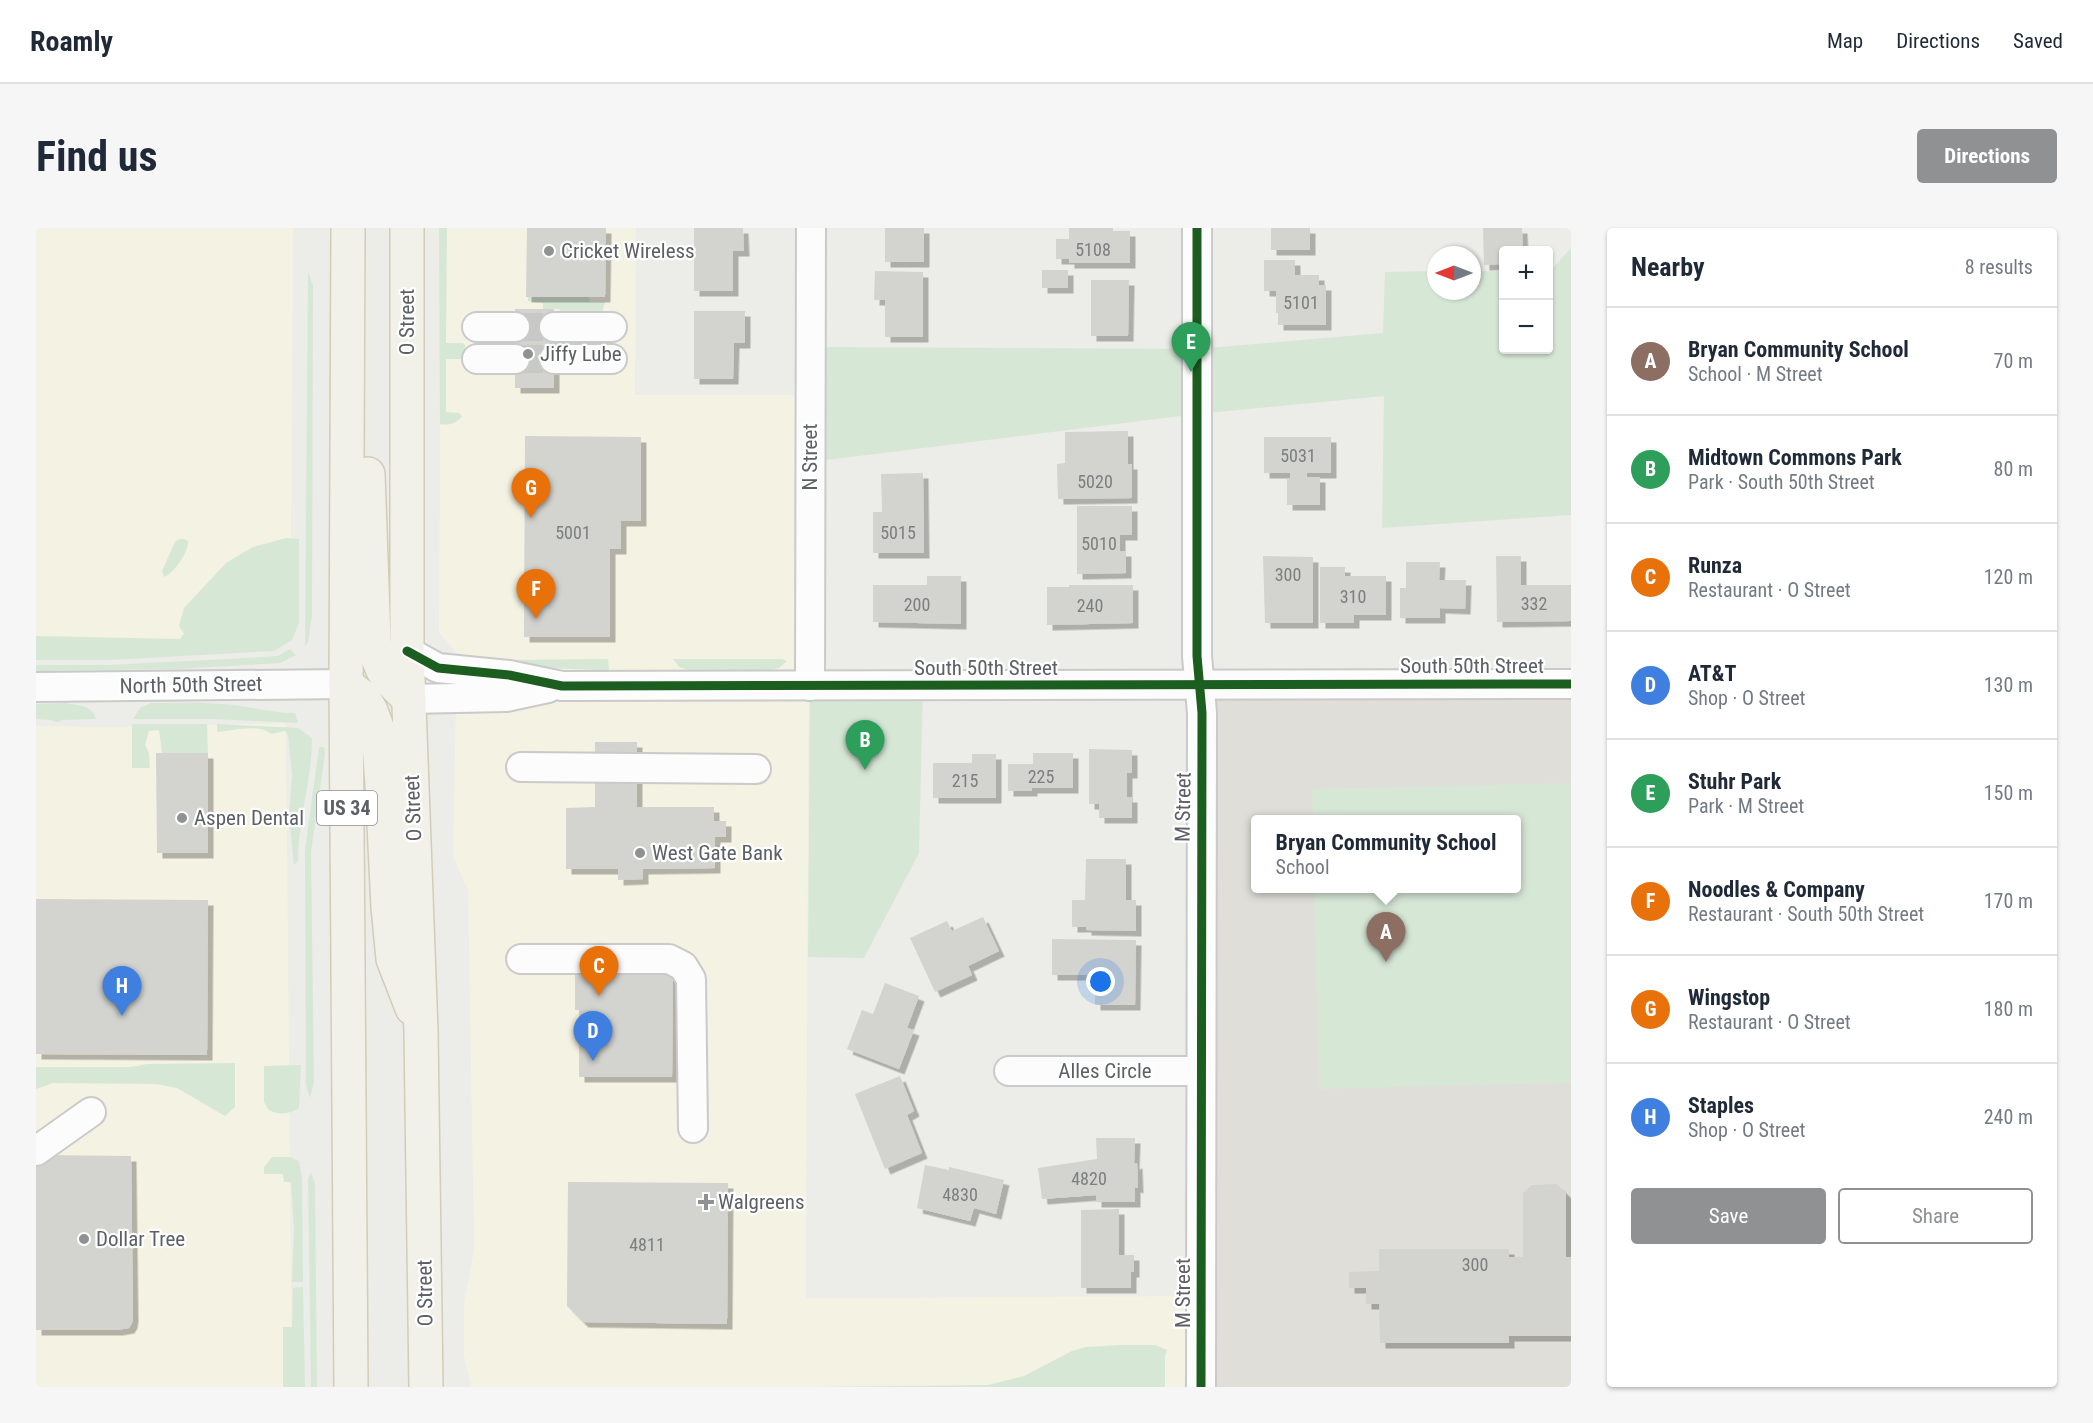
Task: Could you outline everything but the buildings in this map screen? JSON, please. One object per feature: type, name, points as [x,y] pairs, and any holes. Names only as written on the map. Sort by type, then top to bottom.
[{"type":"main road","name":"US 34","points":[[348,228],[346,684],[351,1387]]},
{"type":"main road","name":"O Street","points":[[407,228],[407,651],[421,1032],[426,1387]]},
{"type":"main road","points":[[348,356],[368,457],[374,642],[378,662],[384,675],[409,699]]},
{"type":"main road","points":[[346,684],[363,697],[378,730],[393,959],[421,1032]]},
{"type":"street","name":"N Street","points":[[810,686],[811,228]]},
{"type":"street","name":"M Street","points":[[1197,228],[1197,656],[1202,713],[1201,1387]]},
{"type":"street","points":[[477,343],[516,343]]},
{"type":"street","points":[[554,343],[612,343]]},
{"type":"street","name":"South 50th Street","points":[[407,651],[438,668],[509,675],[562,686]]},
{"type":"street","name":"North 50th Street","points":[[36,687],[346,684]]},
{"type":"street","name":"South 50th Street","points":[[409,699],[506,697],[562,686],[1571,684]]},
{"type":"street","points":[[521,767],[756,769]]},
{"type":"street","points":[[521,959],[669,959],[683,966],[691,979],[693,1128]]},
{"type":"street","name":"Alles Circle","points":[[1009,1071],[1200,1071]]},
{"type":"street","points":[[36,1151],[91,1112]]},
{"type":"shaded area","points":[[36,228],[293,228],[291,540],[247,550],[226,563],[191,644],[36,643]]},
{"type":"shaded area","points":[[441,228],[636,228],[635,395],[810,395],[806,1298],[1201,1296],[1201,1387],[471,1387],[464,1356],[464,1303],[474,1250],[468,890],[453,856],[456,698],[472,672],[439,632]]},
{"type":"shaded area","points":[[1571,684],[1571,1387],[1201,1387],[1199,685]]},
{"type":"shaded area","points":[[286,723],[292,1387],[36,1387],[36,726],[116,727]]},
{"type":"green space","points":[[439,228],[447,228],[446,343],[465,345],[463,359],[446,359],[446,412],[459,413],[462,416],[447,425],[440,424]]},
{"type":"green space","points":[[1571,248],[1571,515],[1382,528],[1384,396],[1197,414],[810,462],[810,347],[1197,349],[1383,333],[1385,272],[1427,271],[1427,300],[1481,300],[1481,271],[1499,271],[1499,354],[1553,354],[1553,268]]},
{"type":"green space","points":[[308,272],[313,286],[312,616],[308,642],[305,646]]},
{"type":"green space","points":[[528,297],[589,297],[590,302],[605,302],[601,316],[565,315],[559,309],[543,309],[543,303],[528,301]]},
{"type":"green space","points":[[286,538],[299,539],[299,623],[292,640],[274,651],[110,660],[36,660],[36,636],[180,639],[184,634],[179,626],[184,608],[226,563],[253,547]]},
{"type":"green space","points":[[179,539],[188,541],[188,546],[176,567],[164,577],[162,571],[175,542]]},
{"type":"green space","points":[[290,649],[296,655],[280,663],[176,669],[36,671],[36,665],[109,665],[264,657],[278,656]]},
{"type":"green space","points":[[486,658],[509,660],[608,659],[609,670],[533,666],[487,660]]},
{"type":"green space","points":[[673,659],[782,659],[787,661],[779,668],[770,670],[688,670],[679,667]]},
{"type":"green space","points":[[810,686],[923,686],[919,853],[864,958],[808,957]]},
{"type":"green space","points":[[66,703],[88,708],[96,719],[57,722],[36,719],[36,704]]},
{"type":"green space","points":[[151,703],[212,703],[295,713],[298,723],[211,719],[133,719],[140,708]]},
{"type":"green space","points":[[132,724],[207,724],[208,753],[162,753],[159,730],[149,731],[145,745],[149,753],[150,768],[132,768]]},
{"type":"green space","points":[[217,724],[298,728],[312,738],[298,861],[294,865],[289,816],[292,775],[288,735],[285,731],[271,734],[252,728],[217,732]]},
{"type":"green space","points":[[319,747],[324,747],[325,754],[311,852],[314,1082],[310,1098],[306,1085],[305,850]]},
{"type":"green space","points":[[1571,783],[1571,1083],[1319,1089],[1314,893],[1521,893],[1521,815],[1313,815],[1312,789]]},
{"type":"green space","points":[[235,1063],[235,1107],[225,1116],[177,1088],[156,1084],[53,1083],[36,1089],[36,1067],[131,1067],[147,1064]]},
{"type":"green space","points":[[301,1065],[299,1108],[284,1113],[275,1113],[268,1109],[264,1102],[264,1066]]},
{"type":"green space","points":[[272,1157],[290,1157],[299,1161],[302,1179],[303,1282],[292,1282],[294,1230],[291,1182],[284,1182],[283,1174],[264,1174],[264,1167]]},
{"type":"green space","points":[[311,1172],[315,1184],[317,1387],[311,1387],[308,1179]]},
{"type":"green space","points":[[303,1287],[305,1387],[283,1387],[283,1327],[292,1327],[293,1288]]},
{"type":"green space","points":[[1155,1345],[1167,1350],[1165,1387],[815,1387],[988,1385],[1024,1376],[1072,1351],[1086,1347]]},
{"type":"tunnel","points":[[515,327],[554,327]]},
{"type":"tunnel","points":[[515,359],[554,359]]},
{"type":"cycle path","points":[[1197,228],[1197,656],[1202,713],[1201,1387]]},
{"type":"cycle path","points":[[407,651],[438,668],[509,675],[562,686],[1571,684]]},
{"type":"place","name":"Cricket Wireless","points":[[549,251]]},
{"type":"place","name":"Jiffy Lube","points":[[528,354]]},
{"type":"place","name":"Stuhr Park","points":[[1191,372]]},
{"type":"place","name":"Wingstop","points":[[531,518]]},
{"type":"place","name":"Noodles & Company","points":[[536,619]]},
{"type":"place","name":"Midtown Commons Park","points":[[865,770]]},
{"type":"place","name":"Aspen Dental","points":[[182,818]]},
{"type":"place","name":"West Gate Bank","points":[[640,853]]},
{"type":"place","name":"Bryan Community School","points":[[1386,962]]},
{"type":"place","name":"Runza","points":[[599,996]]},
{"type":"place","name":"Staples","points":[[122,1016]]},
{"type":"place","name":"AT&T","points":[[593,1061]]},
{"type":"place","name":"Walgreens","points":[[706,1202]]},
{"type":"place","name":"Dollar Tree","points":[[84,1239]]}]
